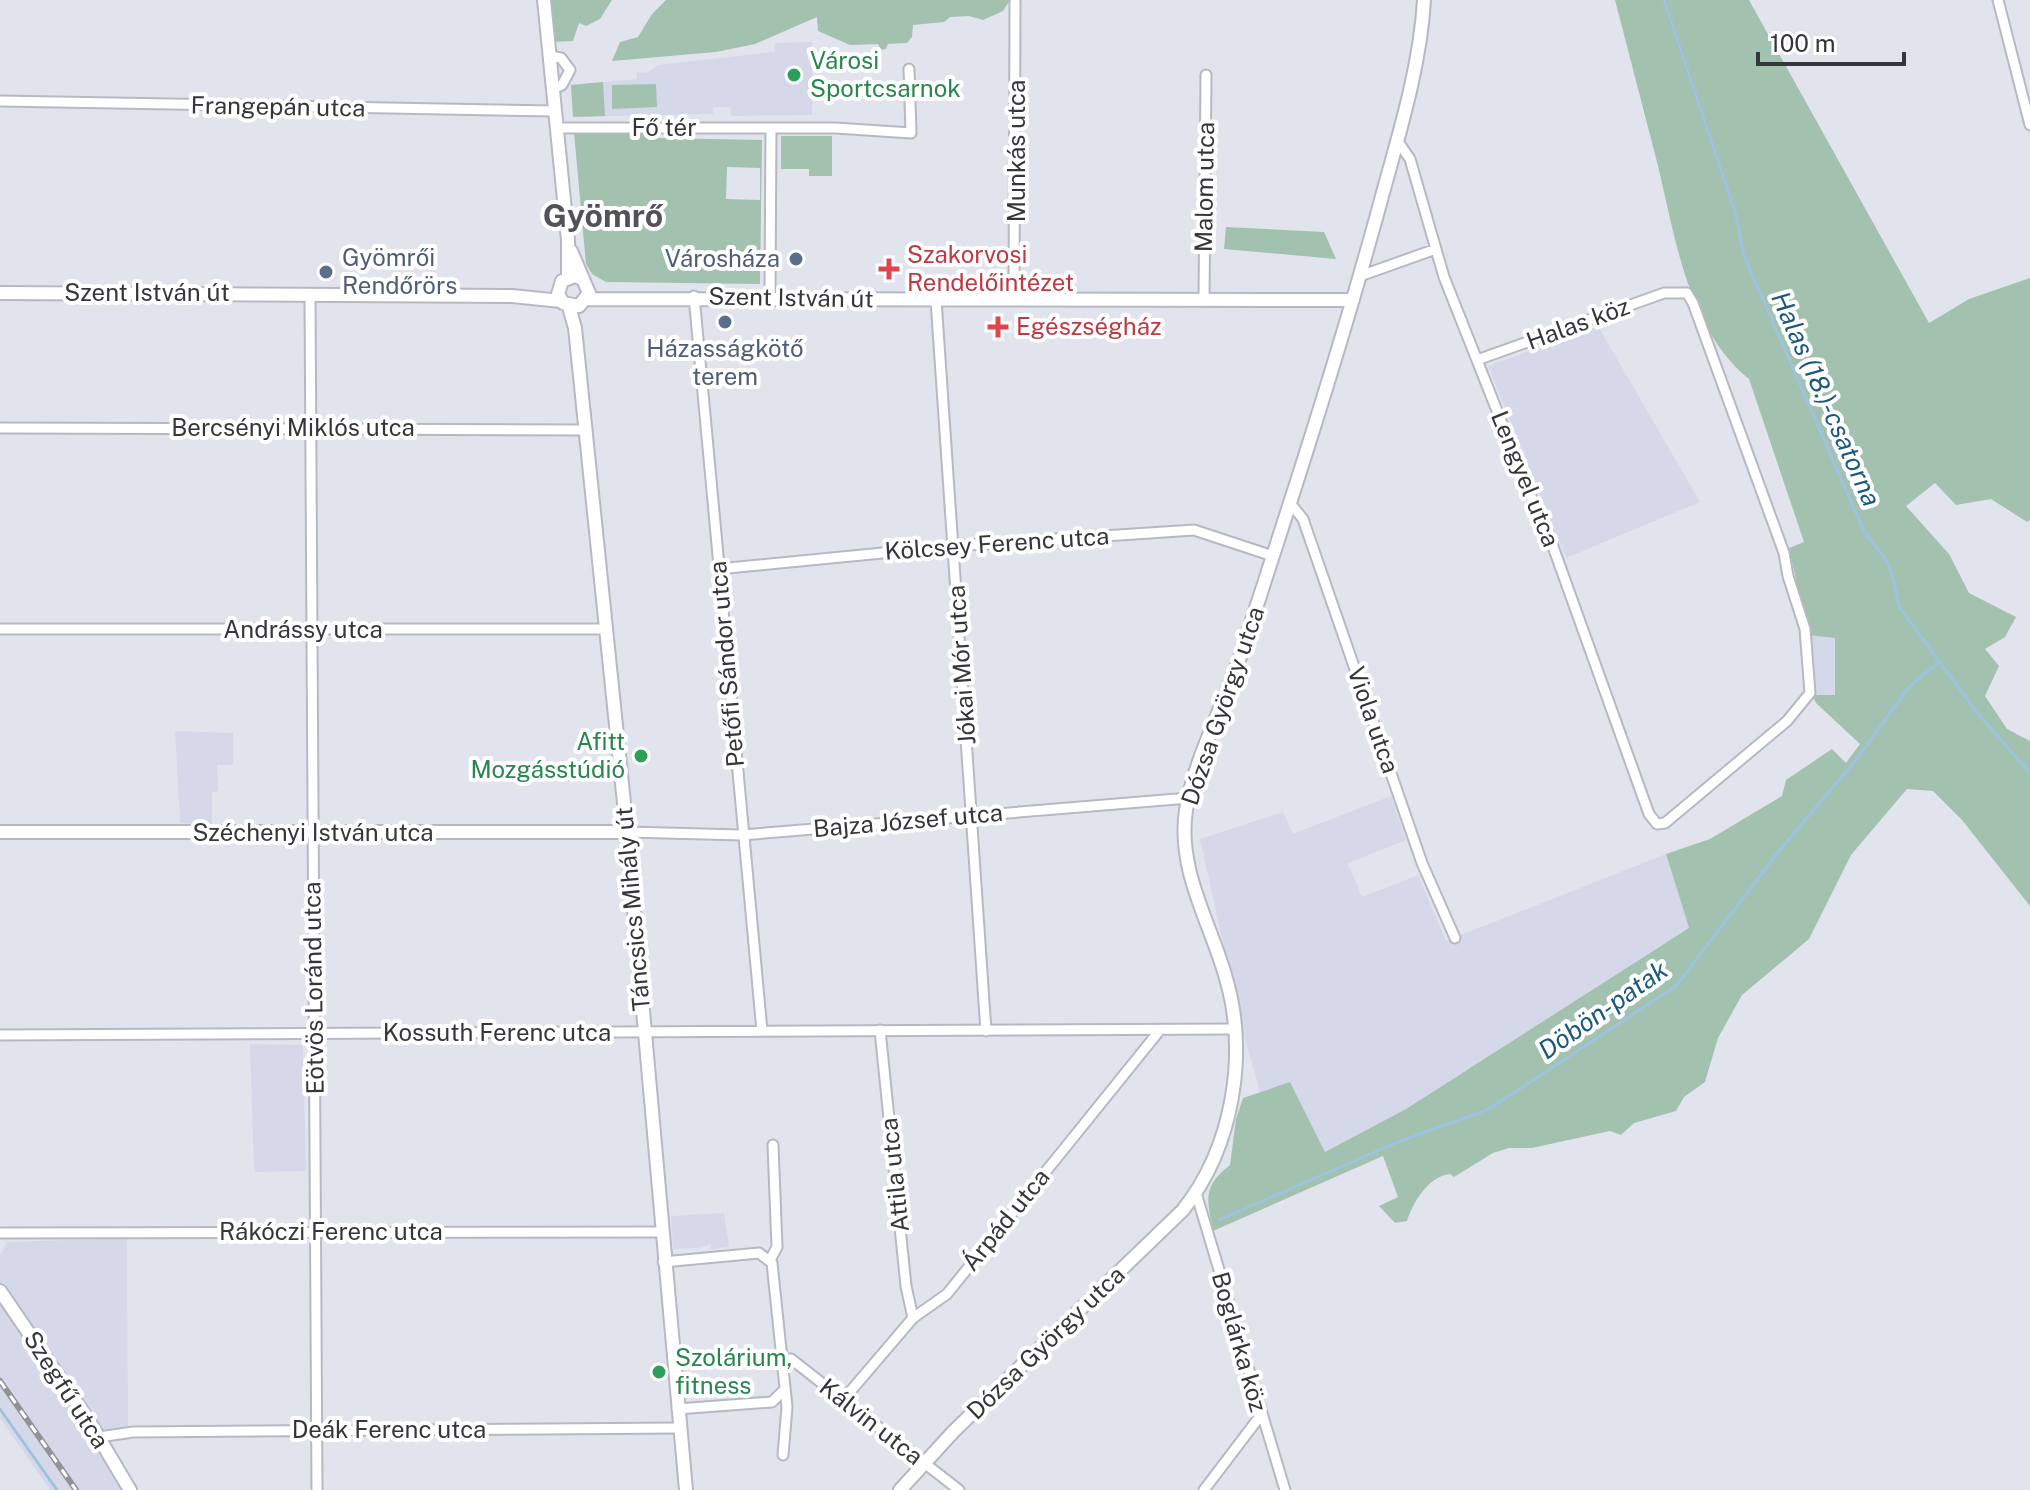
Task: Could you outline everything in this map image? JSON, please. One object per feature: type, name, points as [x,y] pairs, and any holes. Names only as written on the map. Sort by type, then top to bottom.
[{"type":"street","name":"Táncsics Mihály út","points":[[544,0],[627,832],[663,1262],[686,1490]]},
{"type":"street","name":"Dózsa György utca","points":[[900,1490],[924,1462],[1159,1234],[1196,1193],[1221,1142],[1232,1087],[1234,1029],[1225,976],[1186,858],[1189,798],[1197,767],[1233,680],[1353,300],[1397,140],[1417,53],[1424,0]]},
{"type":"street","points":[[1998,0],[2030,125]]},
{"type":"street","name":"Munkás utca","points":[[1014,300],[1015,2]]},
{"type":"street","points":[[550,56],[561,58],[570,70],[562,85],[553,89]]},
{"type":"street","name":"Fő tér","points":[[557,128],[771,128],[911,133],[909,69]]},
{"type":"street","name":"Malom utca","points":[[1204,299],[1206,75]]},
{"type":"street","name":"Frangepán utca","points":[[0,101],[555,111]]},
{"type":"street","points":[[770,297],[771,128]]},
{"type":"street","name":"Lengyel utca","points":[[1397,140],[1410,159],[1436,249],[1477,360],[1546,527],[1652,820]]},
{"type":"street","name":"Táncsics Mihály út","points":[[568,244],[568,277],[575,295]]},
{"type":"street","points":[[1360,276],[1436,249]]},
{"type":"street","name":"Szent István út","points":[[0,293],[1353,300]]},
{"type":"street","name":"Halas köz","points":[[1477,360],[1664,293],[1687,293],[1693,303],[1777,529],[1805,629],[1810,693],[1787,721],[1685,807],[1665,823],[1652,820]]},
{"type":"street","name":"Eötvös Loránd utca","points":[[310,295],[317,1490]]},
{"type":"street","name":"Petőfi Sándor utca","points":[[694,296],[762,1031]]},
{"type":"street","name":"Jókai Mór utca","points":[[936,300],[986,1031]]},
{"type":"street","name":"Bercsényi Miklós utca","points":[[0,428],[587,430]]},
{"type":"street","name":"Viola utca","points":[[1290,503],[1303,519],[1422,863],[1455,938]]},
{"type":"street","name":"Kölcsey Ferenc utca","points":[[718,569],[954,546],[1194,530],[1273,556]]},
{"type":"street","name":"Andrássy utca","points":[[0,629],[607,629]]},
{"type":"street","name":"Bajza József utca","points":[[627,832],[742,835],[1189,798]]},
{"type":"street","name":"Széchenyi István utca","points":[[0,832],[627,832]]},
{"type":"street","name":"Kossuth Ferenc utca","points":[[0,1035],[1234,1029]]},
{"type":"street","name":"Attila utca","points":[[880,1030],[906,1286],[913,1318]]},
{"type":"street","name":"Árpád utca","points":[[843,1400],[913,1318],[947,1294],[1160,1030]]},
{"type":"street","points":[[773,1145],[777,1247],[770,1260],[787,1407],[783,1455]]},
{"type":"street","name":"Boglárka köz","points":[[1196,1193],[1285,1490]]},
{"type":"street","name":"Rákóczi Ferenc utca","points":[[0,1233],[661,1232]]},
{"type":"street","points":[[663,1262],[759,1253],[770,1260]]},
{"type":"street","name":"Szegfű utca","points":[[0,1291],[99,1437],[130,1490]]},
{"type":"street","name":"Kálvin utca","points":[[781,1360],[791,1359],[959,1490]]},
{"type":"street","points":[[677,1409],[772,1402],[784,1390]]},
{"type":"street","points":[[1204,1490],[1261,1415]]},
{"type":"street","name":"Deák Ferenc utca","points":[[99,1437],[133,1432],[679,1428]]},
{"type":"shaded area","points":[[812,42],[812,115],[731,116],[730,107],[714,107],[713,114],[573,117],[571,85],[637,79],[637,72],[647,73],[658,65],[774,52],[775,43]]},
{"type":"shaded area","points":[[1598,326],[1700,502],[1566,558],[1488,366]]},
{"type":"shaded area","points":[[1808,635],[1835,637],[1835,695],[1812,695]]},
{"type":"shaded area","points":[[175,731],[233,733],[233,765],[217,765],[218,791],[212,792],[212,825],[180,823]]},
{"type":"shaded area","points":[[1391,796],[1406,840],[1348,863],[1362,897],[1418,875],[1446,941],[1666,854],[1689,928],[1406,1109],[1325,1152],[1290,1082],[1260,1092],[1242,1028],[1200,839],[1283,812],[1293,834]]},
{"type":"shaded area","points":[[250,1044],[303,1045],[306,1171],[254,1172]]},
{"type":"shaded area","points":[[724,1213],[729,1247],[710,1249],[711,1244],[700,1248],[673,1249],[671,1216]]},
{"type":"shaded area","points":[[127,1238],[128,1426],[93,1432],[125,1490],[50,1490],[0,1418],[0,1255],[7,1242]]},
{"type":"green space","points":[[548,0],[612,0],[600,19],[586,26],[579,23],[573,41],[553,42]]},
{"type":"green space","points":[[666,0],[1022,0],[1008,3],[1003,11],[983,20],[969,16],[950,17],[944,22],[913,25],[912,37],[907,43],[888,44],[886,49],[881,50],[878,44],[850,45],[818,31],[817,17],[755,44],[716,52],[612,61],[620,42],[638,37],[652,14]]},
{"type":"green space","points":[[1615,0],[1749,0],[1929,323],[1969,299],[2030,278],[2030,520],[2027,522],[1991,499],[1956,505],[1935,483],[1906,506],[1949,554],[1969,593],[2016,617],[2005,637],[1985,649],[1999,666],[1985,696],[2007,729],[2030,741],[2030,906],[1962,820],[1933,791],[1907,789],[1851,855],[1809,939],[1742,995],[1718,1038],[1705,1082],[1684,1097],[1676,1111],[1634,1123],[1621,1135],[1610,1131],[1493,1153],[1454,1177],[1450,1174],[1435,1180],[1418,1198],[1407,1221],[1395,1223],[1379,1206],[1398,1197],[1383,1156],[1213,1231],[1209,1194],[1215,1180],[1230,1165],[1236,1119],[1243,1098],[1290,1082],[1325,1152],[1406,1109],[1689,928],[1666,854],[1710,839],[1782,796],[1786,780],[1832,749],[1846,763],[1860,744],[1816,703],[1812,695],[1835,695],[1835,638],[1808,635],[1789,548],[1804,542],[1749,379],[1728,358],[1711,334],[1686,279]]},
{"type":"green space","points":[[603,82],[605,116],[573,117],[571,85]]},
{"type":"green space","points":[[656,84],[657,107],[612,109],[612,85]]},
{"type":"green space","points":[[658,132],[659,138],[762,140],[760,284],[606,282],[592,274],[586,264],[574,133]],"holes":[[[727,167],[760,168],[760,200],[726,199]]]},
{"type":"green space","points":[[781,136],[832,136],[832,176],[809,176],[809,169],[781,169]]},
{"type":"green space","points":[[1226,227],[1324,232],[1336,259],[1224,249]]},
{"type":"waterway","name":"Halas (18.)-csatorna","points":[[1664,0],[1736,215],[1744,256],[1863,529],[1889,567],[1900,608],[1978,714],[2030,773]]},
{"type":"waterway","name":"Döbön-patak","points":[[1219,1220],[1393,1144],[1489,1109],[1676,986],[1779,851],[1856,760],[1909,687],[1939,662]]},
{"type":"waterway","points":[[0,1409],[57,1490]]},
{"type":"railway","points":[[0,1381],[76,1490]]},
{"type":"place","name":"Városi Sportcsarnok","points":[[794,75]]},
{"type":"place","name":"Városháza","points":[[796,259]]},
{"type":"place","name":"Szakorvosi Rendelőintézet","points":[[889,269]]},
{"type":"place","name":"Gyömrői Rendőrörs","points":[[326,272]]},
{"type":"place","name":"Házasságkötő terem","points":[[725,322]]},
{"type":"place","name":"Egészségház","points":[[998,327]]},
{"type":"place","name":"Afitt Mozgásstúdió","points":[[641,756]]},
{"type":"place","name":"Szolárium, fitness","points":[[659,1372]]},
{"type":"district","name":"Gyömrő","points":[[603,216]]}]
